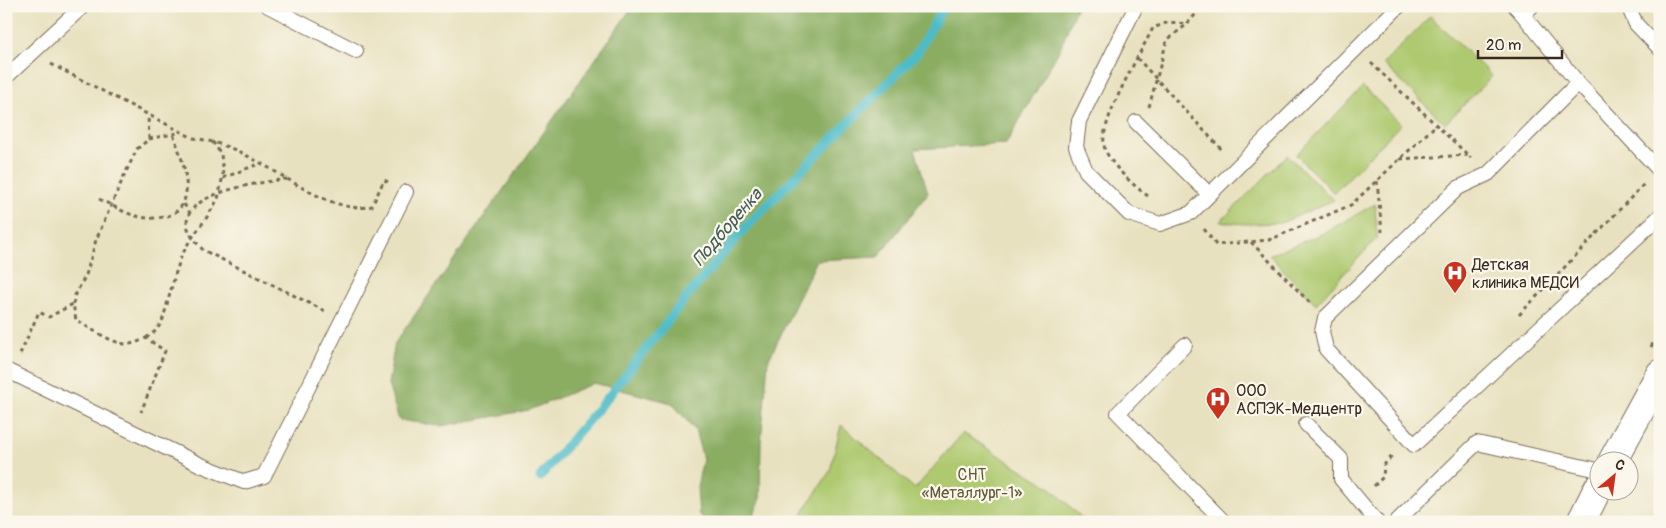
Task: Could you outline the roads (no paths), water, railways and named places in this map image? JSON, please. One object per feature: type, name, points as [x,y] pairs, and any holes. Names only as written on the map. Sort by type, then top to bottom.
[{"type":"street","points":[[1618,450],[1660,374]]},
{"type":"street","points":[[1581,522],[1592,500]]},
{"type":"lane","points":[[6,77],[83,6]]},
{"type":"lane","points":[[268,6],[356,52]]},
{"type":"lane","points":[[1136,6],[1079,122],[1076,146],[1086,171],[1129,214],[1160,224],[1191,213],[1399,6]]},
{"type":"lane","points":[[1628,6],[1636,24],[1660,49]]},
{"type":"lane","points":[[1523,9],[1578,83],[1659,170]]},
{"type":"lane","points":[[1578,83],[1488,174],[1458,188],[1326,318],[1322,331],[1326,349],[1414,445],[1660,216]]},
{"type":"lane","points":[[1139,125],[1209,194]]},
{"type":"lane","points":[[9,372],[201,465],[244,482],[264,476],[406,192]]},
{"type":"lane","points":[[1185,345],[1118,413],[1224,522]]},
{"type":"lane","points":[[1306,424],[1341,459],[1341,480],[1377,522]]},
{"type":"lane","points":[[1396,522],[1477,443],[1588,468]]},
{"type":"waterway","name":"Подборенка","points":[[540,477],[609,396],[686,298],[746,227],[917,53],[944,6]]},
{"type":"place","name":"Детская клиника МЕДСИ","points":[[1455,294]]},
{"type":"place","name":"ООО АСПЭК-Медцентр","points":[[1218,420]]},
{"type":"park label","name":"СНТ «Металлург-1»","points":[[972,483]]}]
